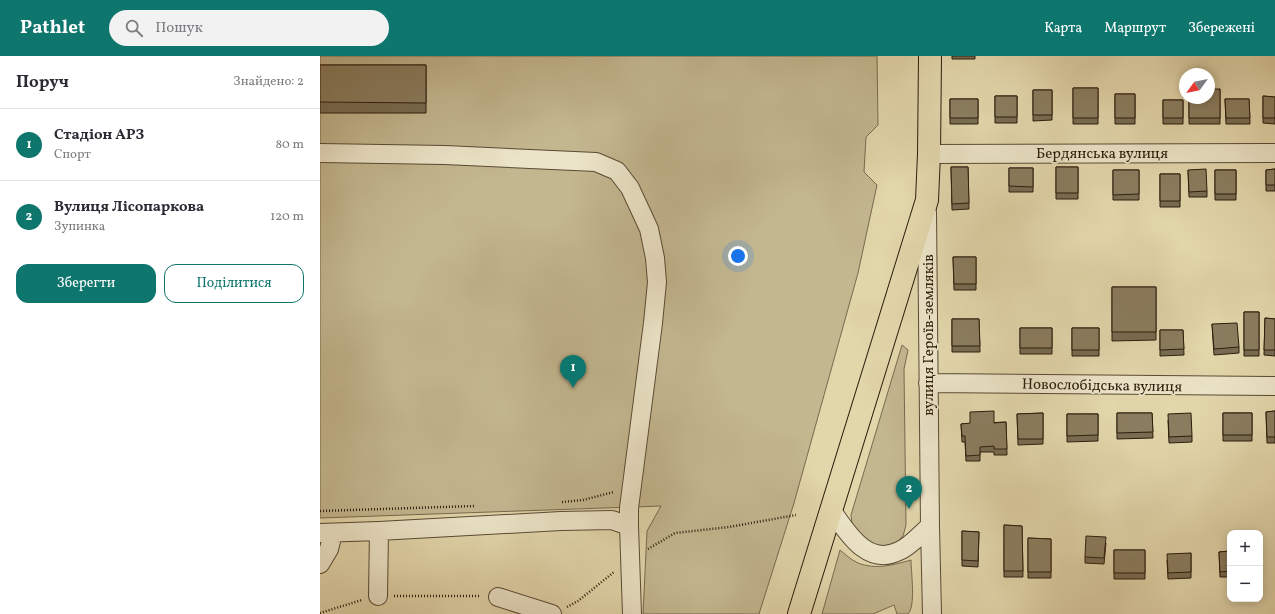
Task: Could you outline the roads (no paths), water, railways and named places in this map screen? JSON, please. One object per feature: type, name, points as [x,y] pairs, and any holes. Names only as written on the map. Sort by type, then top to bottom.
[{"type":"main road","name":"вулиця Героїв-земляків","points":[[927,200],[930,56]]},
{"type":"main road","points":[[799,614],[927,200]]},
{"type":"street","name":"Бердянська вулиця","points":[[929,154],[1275,152]]},
{"type":"street","points":[[320,153],[445,155],[596,162],[617,171],[630,188],[649,228],[655,258],[657,282],[632,486],[629,526],[632,614]]},
{"type":"street","name":"вулиця Героїв-земляків","points":[[927,200],[928,383],[932,614]]},
{"type":"street","name":"Новослобідська вулиця","points":[[928,383],[1275,386]]},
{"type":"street","points":[[832,511],[848,535],[857,544],[867,551],[877,555],[888,555],[899,551],[930,526]]},
{"type":"street","points":[[320,564],[329,549],[327,533],[561,521],[612,520],[629,526]]},
{"type":"street","points":[[378,596],[379,531]]},
{"type":"street","points":[[498,597],[559,611]]},
{"type":"place","name":"Стадіон АРЗ","points":[[573,388]]},
{"type":"place","name":"Вулиця Лісопаркова","points":[[909,509]]}]
